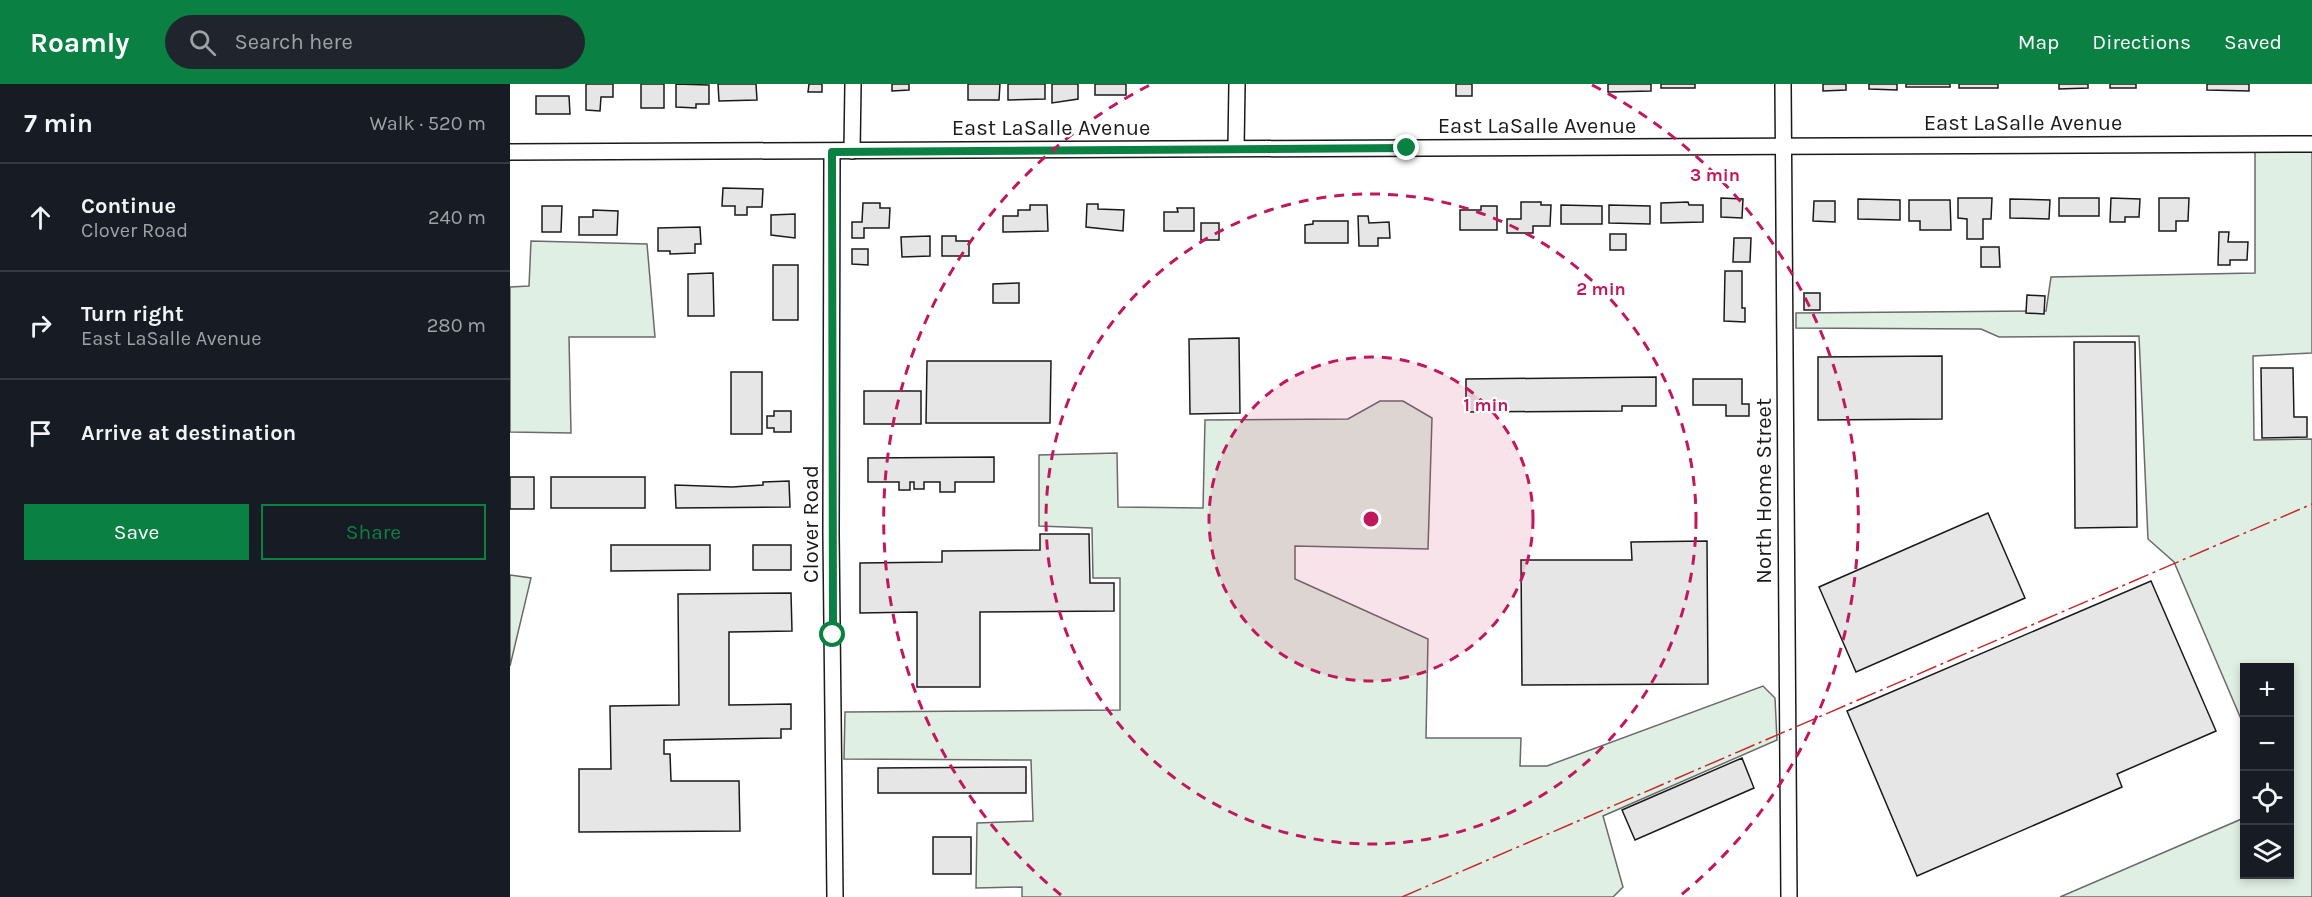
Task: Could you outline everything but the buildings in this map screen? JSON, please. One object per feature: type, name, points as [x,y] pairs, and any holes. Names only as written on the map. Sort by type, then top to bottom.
[{"type":"street","points":[[852,151],[853,84]]},
{"type":"street","points":[[1236,148],[1237,84]]},
{"type":"street","name":"North Home Street","points":[[1783,84],[1789,897]]},
{"type":"street","name":"East LaSalle Avenue","points":[[510,152],[2312,144]]},
{"type":"street","name":"Clover Road","points":[[832,152],[831,534],[836,897]]},
{"type":"green space","points":[[2255,152],[2312,152],[2312,353],[2253,356],[2254,440],[2312,439],[2312,897],[2060,897],[2240,820],[2240,879],[2294,879],[2294,663],[2240,663],[2240,717],[2174,562],[2148,539],[2139,336],[1999,337],[1981,329],[1796,328],[1796,313],[2046,311],[2051,277],[2255,273]]},
{"type":"green space","points":[[531,241],[647,244],[655,337],[569,337],[571,433],[510,432],[510,287],[529,286]]},
{"type":"green space","points":[[1380,401],[1403,401],[1432,418],[1428,549],[1295,546],[1295,579],[1428,639],[1426,738],[1521,738],[1520,766],[1547,766],[1763,686],[1775,698],[1777,740],[1603,816],[1623,887],[1613,897],[1022,897],[1022,887],[976,888],[977,823],[1033,821],[1031,760],[844,759],[845,712],[1120,710],[1120,578],[1093,578],[1092,528],[1039,526],[1039,455],[1117,453],[1118,507],[1203,508],[1205,420],[1348,419]]},
{"type":"green space","points":[[510,575],[531,578],[510,666]]},
{"type":"power","points":[[1402,897],[2312,504]]},
{"type":"route","points":[[833,635],[832,152],[1407,148]]}]
